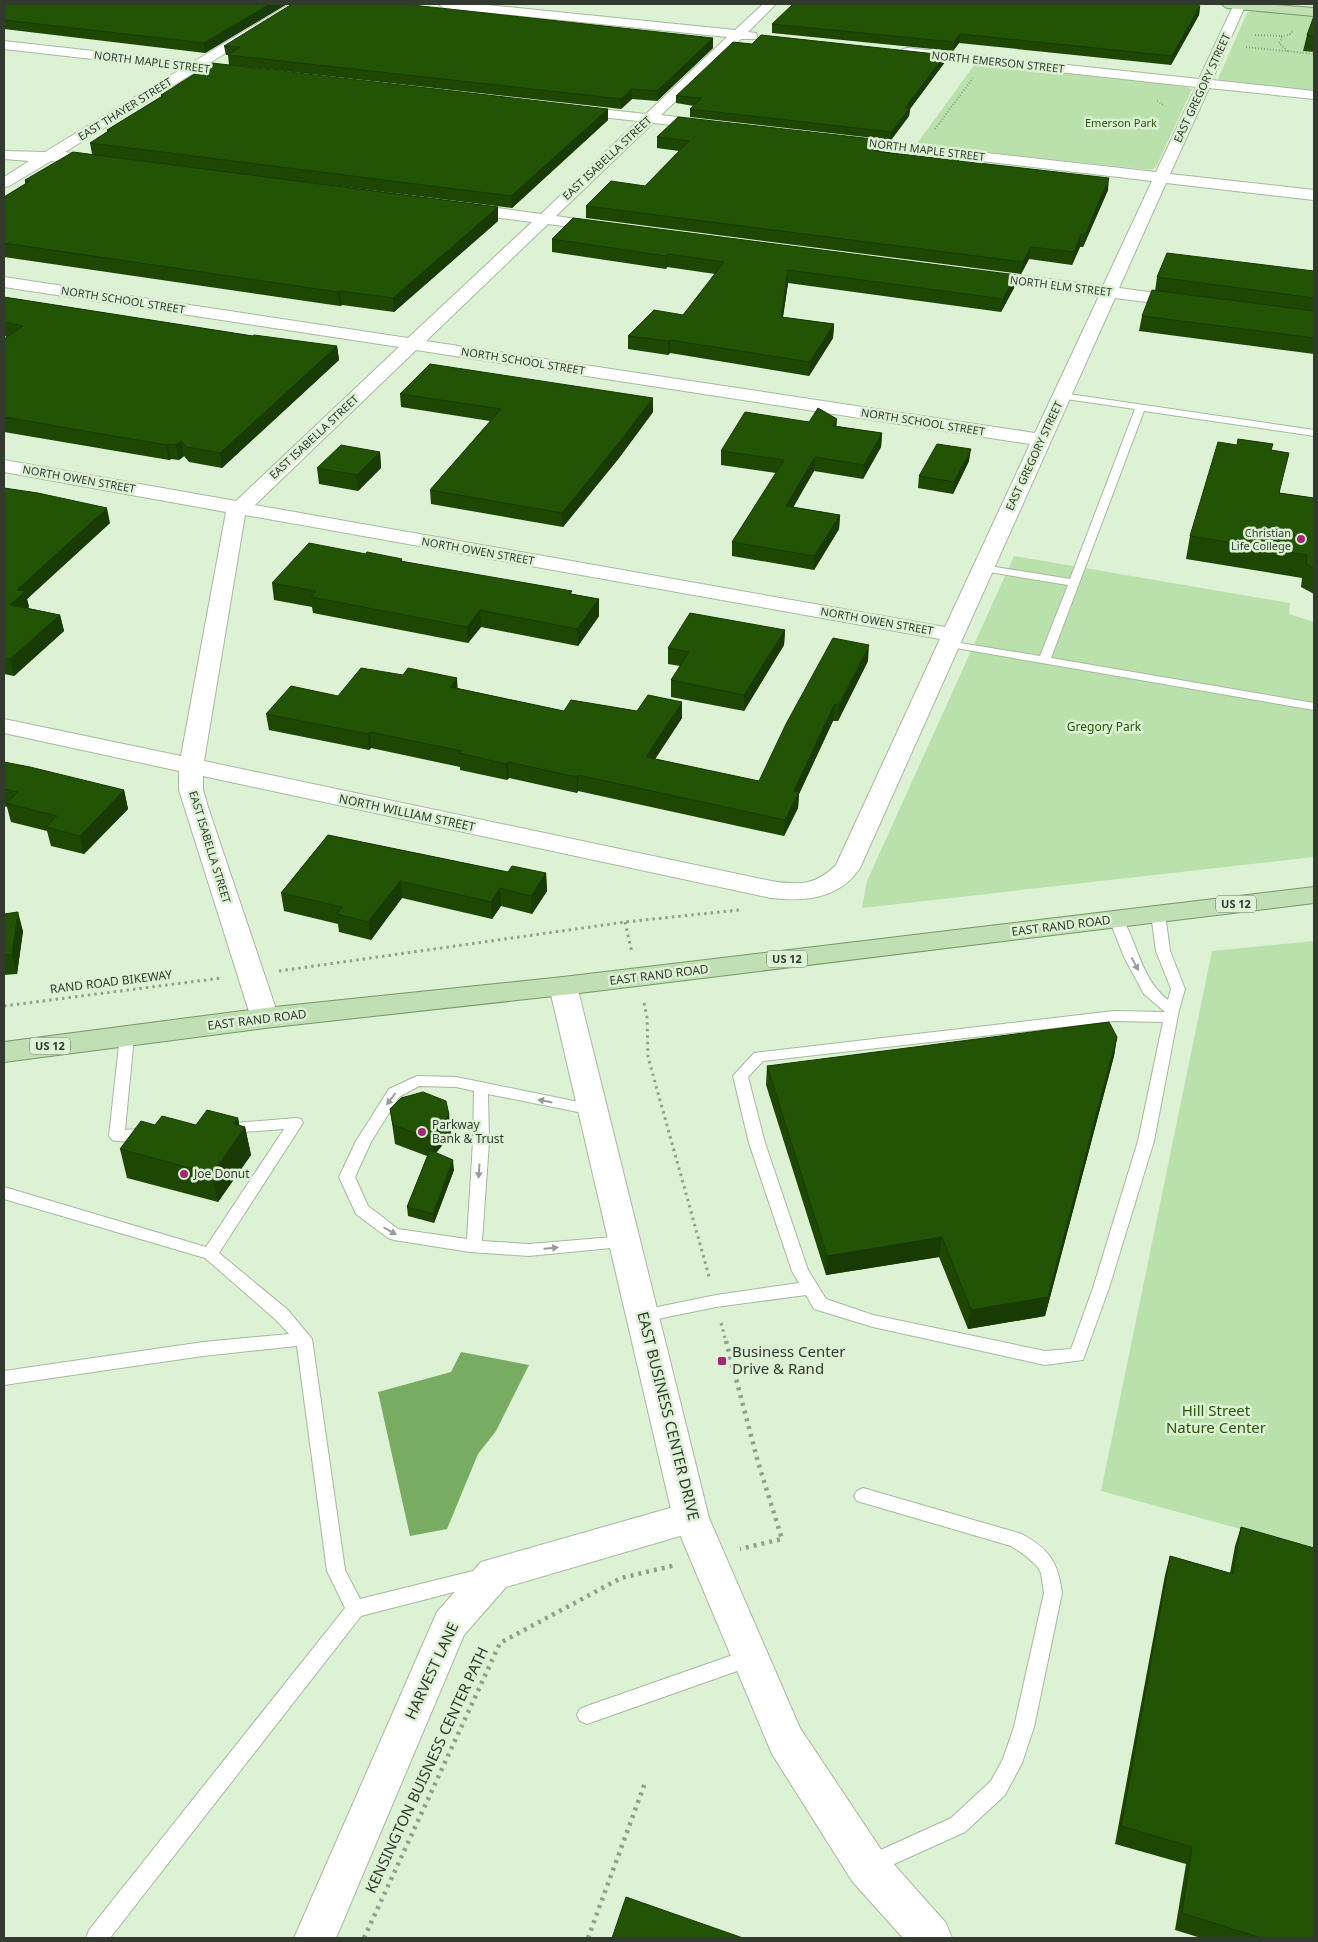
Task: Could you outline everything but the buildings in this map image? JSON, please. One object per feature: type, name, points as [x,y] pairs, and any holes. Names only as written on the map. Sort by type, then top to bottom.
[{"type":"main road","points":[[1236,4],[1314,12]]},
{"type":"main road","name":"EAST RAND ROAD","points":[[4,1052],[265,1018],[563,986],[1314,894]]},
{"type":"street","name":"EAST THAYER STREET","points":[[4,183],[298,4]]},
{"type":"street","points":[[444,4],[766,38]]},
{"type":"street","name":"EAST ISABELLA STREET","points":[[265,1018],[191,790],[191,767],[233,517],[240,508],[770,4]]},
{"type":"street","name":"EAST GREGORY STREET","points":[[812,891],[824,888],[847,868],[1160,177],[1205,83],[1236,4]]},
{"type":"street","name":"NORTH MAPLE STREET","points":[[4,45],[252,73]]},
{"type":"street","name":"NORTH EMERSON STREET","points":[[894,51],[1314,95]]},
{"type":"street","points":[[559,108],[720,126]]},
{"type":"street","name":"NORTH MAPLE STREET","points":[[827,139],[1314,195]]},
{"type":"street","points":[[4,155],[26,157],[49,156],[118,164]]},
{"type":"street","points":[[444,206],[622,229]]},
{"type":"street","name":"NORTH ELM STREET","points":[[960,273],[1196,304]]},
{"type":"street","name":"NORTH SCHOOL STREET","points":[[4,282],[1042,440]]},
{"type":"street","name":"NORTH OWEN STREET","points":[[4,466],[950,639]]},
{"type":"street","name":"NORTH WILLIAM STREET","points":[[4,726],[778,890],[812,891]]},
{"type":"street","name":"EAST BUSINESS CENTER DRIVE","points":[[563,986],[692,1518],[786,1741],[867,1866],[931,1938]]},
{"type":"street","points":[[494,1574],[692,1518]]},
{"type":"street","name":"HARVEST LANE","points":[[315,1938],[450,1624],[494,1574]]},
{"type":"lane","points":[[1062,396],[1314,433]]},
{"type":"lane","points":[[1044,661],[1140,408]]},
{"type":"lane","points":[[983,568],[1074,583]]},
{"type":"lane","points":[[950,639],[1044,661],[1314,707]]},
{"type":"lane","points":[[1158,914],[1163,951],[1178,989],[1170,1014],[1146,1140],[1101,1288],[1077,1355],[1045,1358],[873,1320],[820,1304],[800,1271],[757,1142],[740,1076],[759,1057],[1114,1016],[1170,1014]]},
{"type":"lane","points":[[1116,919],[1131,957],[1150,994],[1170,1014]]},
{"type":"lane","points":[[127,1036],[117,1136],[159,1133]]},
{"type":"lane","points":[[593,1110],[456,1082],[417,1081],[394,1093],[364,1141],[347,1177],[362,1210],[394,1234],[474,1246],[529,1250],[625,1242]]},
{"type":"lane","points":[[474,1246],[481,1142],[481,1087]]},
{"type":"lane","points":[[210,1254],[296,1123],[218,1129]]},
{"type":"lane","points":[[4,1193],[210,1254],[282,1316],[304,1339],[336,1571],[355,1610]]},
{"type":"lane","points":[[643,1316],[716,1301],[810,1288]]},
{"type":"lane","points":[[4,1378],[203,1349],[304,1339]]},
{"type":"lane","points":[[863,1496],[1016,1540],[1039,1552],[1051,1573],[1053,1593],[1024,1727],[1012,1763],[998,1788],[958,1825],[867,1866]]},
{"type":"lane","points":[[96,1938],[355,1610],[494,1574]]},
{"type":"lane","points":[[587,1715],[751,1658]]},
{"type":"path","points":[[1255,35],[1281,36],[1282,39],[1278,43],[1290,52]]},
{"type":"path","points":[[1241,47],[1314,54]]},
{"type":"path","points":[[934,131],[976,76]]},
{"type":"path","points":[[279,971],[625,922],[768,907],[778,890]]},
{"type":"path","name":"RAND ROAD BIKEWAY","points":[[4,1006],[222,978]]},
{"type":"path","name":"KENSINGTON BUISNESS CENTER PATH","points":[[364,1938],[500,1643],[622,1578],[782,1540]]},
{"type":"path","points":[[588,1938],[645,1782]]},
{"type":"green space","points":[[1252,11],[1314,16],[1303,51],[1314,53],[1314,92],[1229,83],[1218,79],[1247,13]]},
{"type":"green space","name":"Emerson Park","points":[[975,64],[1179,85],[1192,89],[1156,167],[1151,170],[916,145]]},
{"type":"green space","name":"Gregory Park","points":[[1014,556],[1290,603],[1289,614],[1314,622],[1314,857],[862,908],[867,881]]},
{"type":"green space","name":"Hill Street Nature Center","points":[[1314,941],[1314,1549],[1101,1491],[1212,951]]},
{"type":"shaded area","points":[[461,1352],[529,1365],[496,1431],[478,1454],[447,1529],[410,1536],[378,1392],[451,1372]]},
{"type":"place","name":"Christian Life College","points":[[1301,539]]},
{"type":"place","name":"Parkway Bank & Trust","points":[[422,1132]]},
{"type":"place","name":"Joe Donut","points":[[184,1174]]},
{"type":"place","name":"Business Center Drive & Rand","points":[[722,1361]]}]
